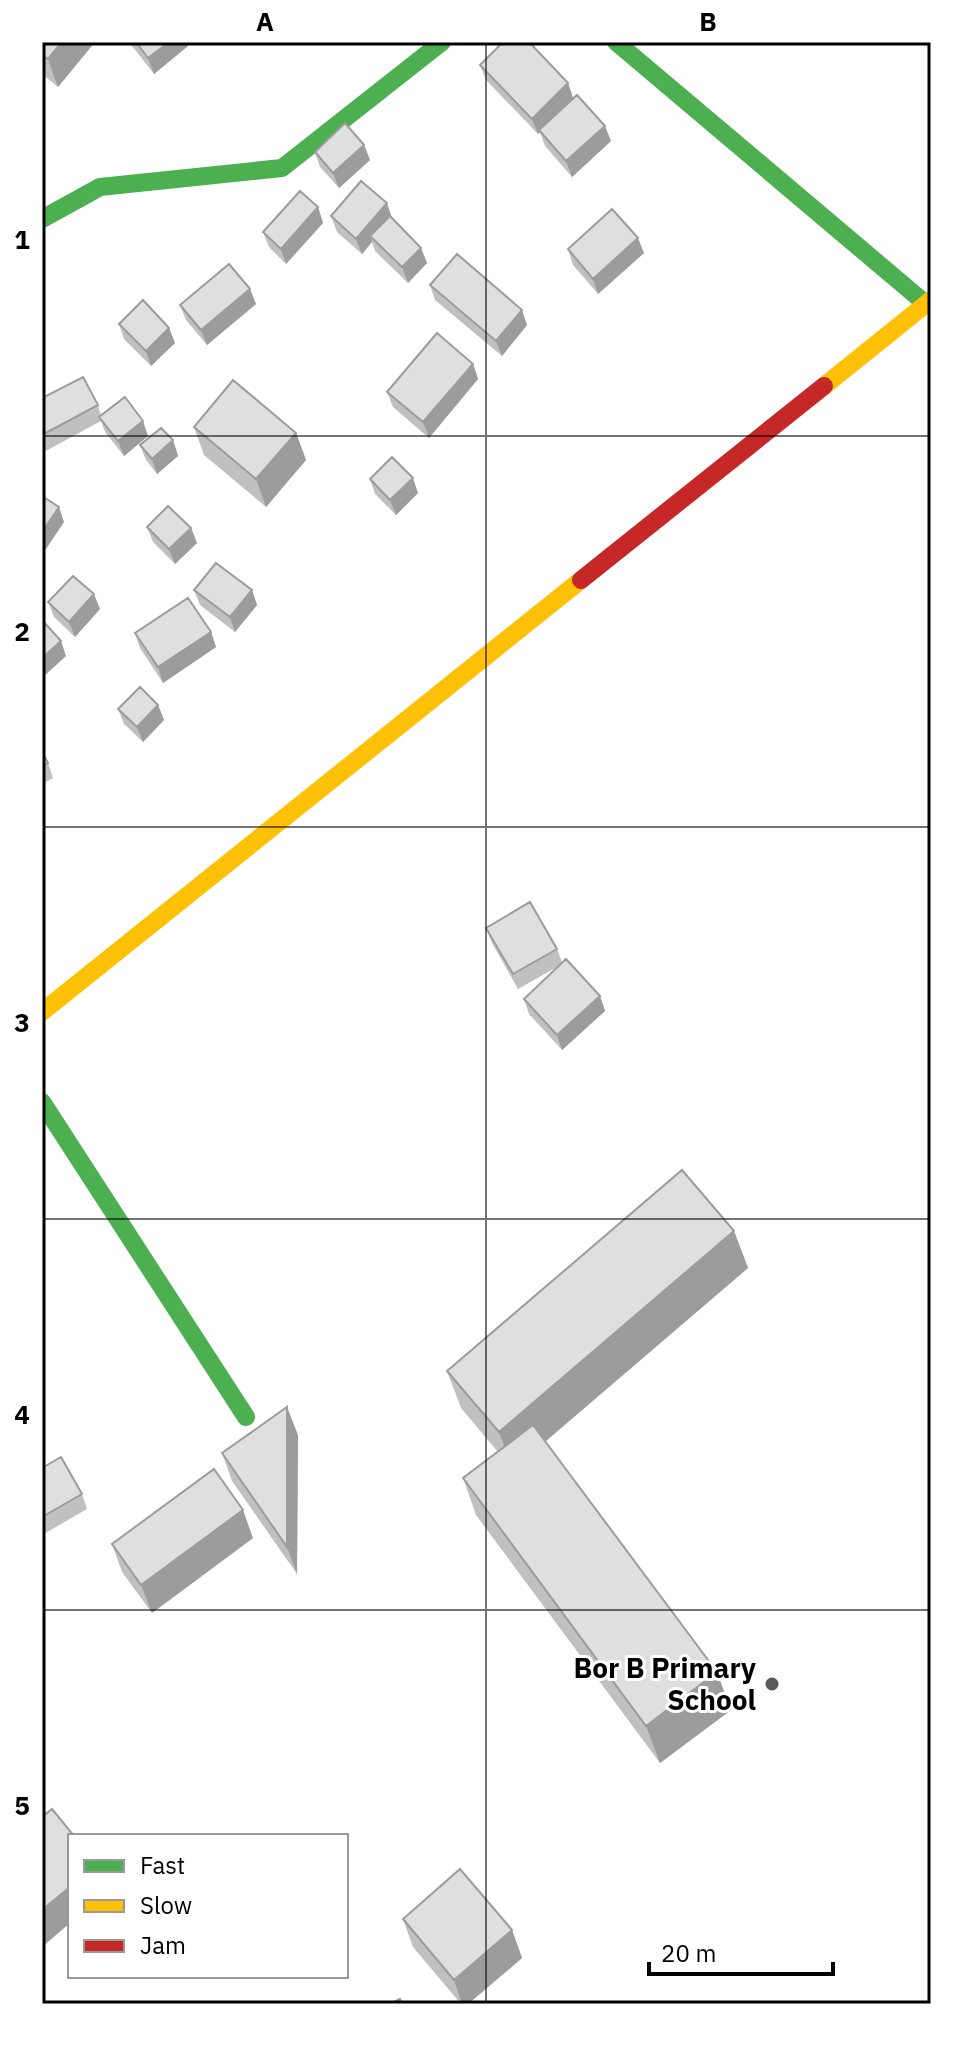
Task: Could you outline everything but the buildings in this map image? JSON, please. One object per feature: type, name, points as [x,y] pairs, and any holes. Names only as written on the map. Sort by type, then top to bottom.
[{"type":"street","points":[[42,219],[100,187],[282,168],[442,42]]},
{"type":"street","points":[[42,1012],[928,302],[616,42]]},
{"type":"street","points":[[42,1102],[246,1417]]},
{"type":"traffic: fast","points":[[42,219],[100,187],[282,168],[442,42]]},
{"type":"traffic: fast","points":[[616,42],[926,304]]},
{"type":"traffic: fast","points":[[42,1102],[246,1417]]},
{"type":"traffic: slow","points":[[824,386],[931,300]]},
{"type":"traffic: slow","points":[[42,1012],[581,580]]},
{"type":"traffic: jam","points":[[581,580],[824,386]]},
{"type":"place","name":"Bor B Primary School","points":[[772,1684]]}]
